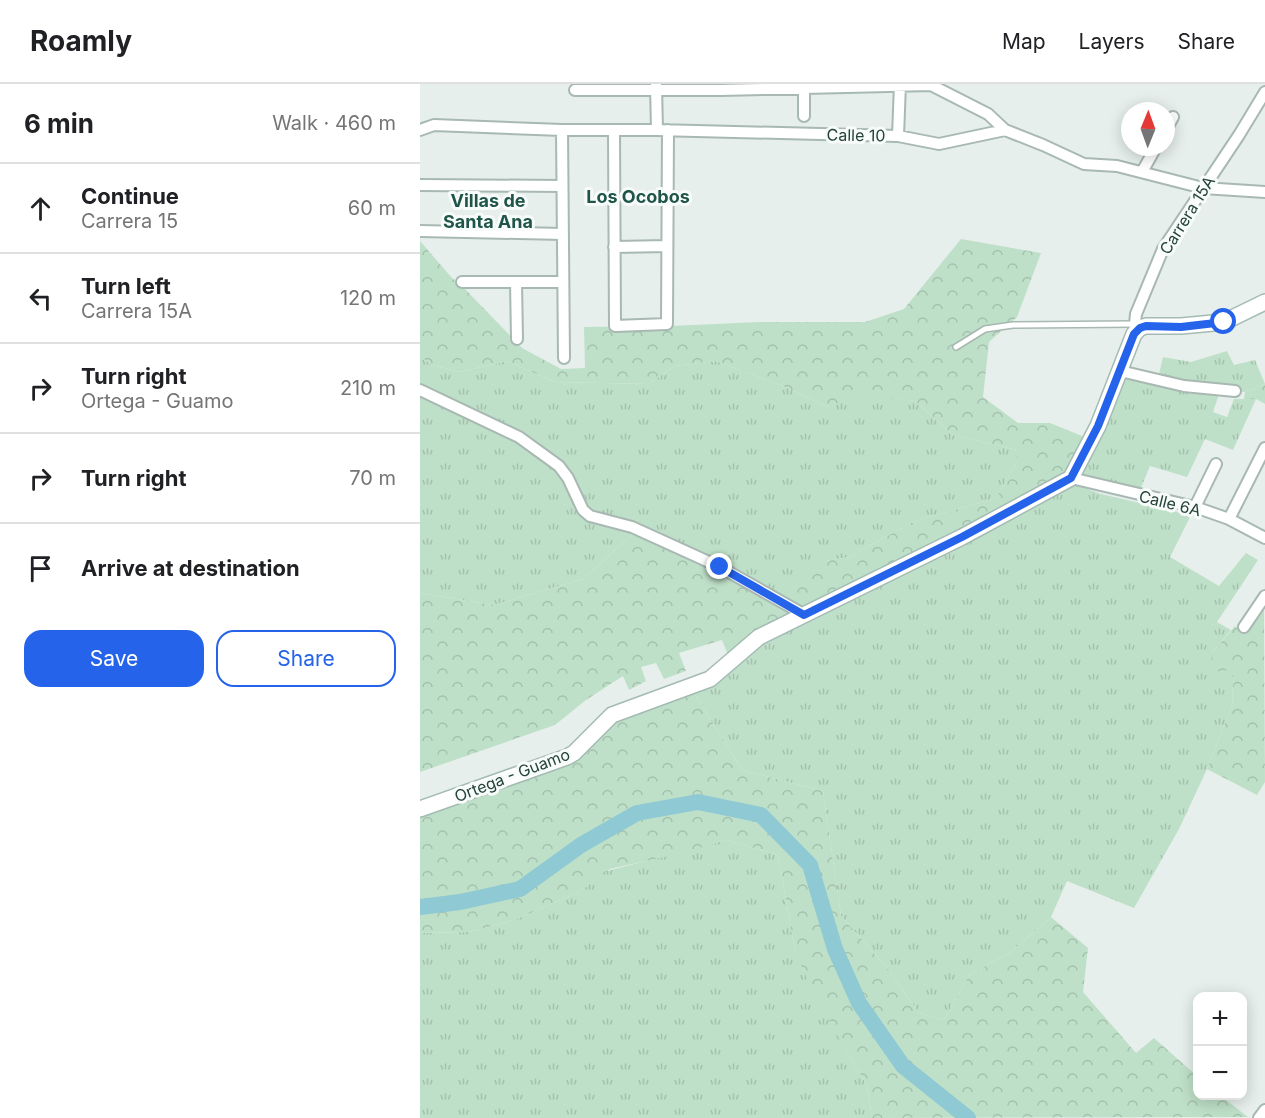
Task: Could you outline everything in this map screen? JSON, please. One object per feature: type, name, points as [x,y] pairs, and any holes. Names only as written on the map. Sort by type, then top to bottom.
[{"type":"street","points":[[898,136],[900,84]]},
{"type":"street","points":[[575,90],[656,87],[931,85],[988,114],[1005,130],[1044,145],[1076,162],[1098,166],[1117,166],[1203,188],[1265,192]]},
{"type":"street","points":[[804,86],[804,116]]},
{"type":"street","points":[[614,130],[615,326],[666,324],[667,246],[662,130],[656,87]]},
{"type":"street","name":"Carrera 15A","points":[[1071,478],[1098,426],[1120,371],[1134,329],[1136,314],[1163,249],[1265,92]]},
{"type":"street","name":"Calle 10","points":[[420,130],[434,125],[562,130],[898,136],[939,144],[1005,130]]},
{"type":"street","points":[[562,130],[564,358]]},
{"type":"street","points":[[1142,172],[1151,156]]},
{"type":"street","points":[[420,185],[562,186]]},
{"type":"street","points":[[420,231],[562,234]]},
{"type":"street","points":[[614,247],[667,246]]},
{"type":"street","points":[[462,282],[563,282]]},
{"type":"street","points":[[516,282],[517,339]]},
{"type":"street","points":[[1134,329],[1146,326],[1181,327],[1224,322],[1265,302]]},
{"type":"street","points":[[1120,371],[1184,386],[1235,391]]},
{"type":"street","points":[[420,390],[519,437],[559,466],[568,478],[583,510],[590,516],[632,528],[720,567],[804,615]]},
{"type":"street","points":[[1229,519],[1265,448]]},
{"type":"street","points":[[1195,507],[1216,464]]},
{"type":"street","name":"Calle 6A","points":[[1071,478],[1195,507],[1229,519],[1265,538]]},
{"type":"street","name":"Ortega - Guamo","points":[[420,809],[567,757],[574,753],[612,715],[704,681],[753,640],[962,537],[1071,478]]},
{"type":"street","points":[[1244,627],[1265,596]]},
{"type":"street","points":[[1259,1118],[1265,1110]]},
{"type":"lane","points":[[956,347],[985,329],[1013,325],[1134,329]]},
{"type":"green space","points":[[961,239],[1041,253],[1017,317],[989,342],[983,397],[1018,423],[1050,423],[1087,438],[1064,479],[868,574],[831,598],[805,611],[798,607],[796,587],[825,561],[849,557],[915,521],[996,498],[1017,462],[1017,450],[953,435],[915,401],[861,395],[828,407],[783,386],[716,361],[674,366],[649,384],[555,382],[507,361],[460,372],[432,365],[420,356],[420,241],[452,278],[522,348],[561,369],[585,368],[584,327],[759,322],[865,322],[904,309]]},
{"type":"green space","points":[[1227,351],[1234,365],[1255,360],[1265,384],[1245,392],[1158,378],[1163,357],[1191,362]]},
{"type":"green space","points":[[420,356],[432,365],[460,372],[507,361],[555,382],[649,384],[674,366],[716,361],[783,386],[828,407],[861,394],[915,401],[953,435],[1017,450],[1017,462],[996,498],[915,521],[849,557],[825,561],[798,607],[797,614],[634,533],[583,579],[494,605],[420,593]]},
{"type":"green space","points":[[1124,379],[1194,394],[1219,394],[1213,412],[1227,417],[1234,399],[1256,399],[1233,450],[1205,439],[1187,477],[1150,466],[1140,490],[1076,476]]},
{"type":"green space","points":[[1265,384],[1265,404],[1256,399],[1244,399],[1245,392]]},
{"type":"green space","points":[[1071,483],[1101,494],[1191,515],[1170,557],[1219,586],[1246,553],[1258,560],[1217,622],[1231,630],[1212,653],[1234,670],[1232,705],[1207,769],[1179,829],[1134,908],[1067,881],[1051,917],[1011,952],[969,975],[944,1020],[919,1013],[888,969],[841,916],[823,791],[742,770],[692,690],[760,640]]},
{"type":"green space","points":[[634,533],[797,614],[728,655],[722,640],[679,653],[686,671],[664,679],[656,663],[641,667],[646,681],[629,690],[623,676],[586,700],[555,725],[420,772],[420,593],[494,605],[583,579]]},
{"type":"green space","points":[[1264,607],[1265,782],[1257,795],[1207,769],[1232,705],[1234,670],[1210,672],[1212,653],[1235,626],[1245,634],[1248,632]]},
{"type":"green space","points":[[692,690],[742,770],[823,791],[841,916],[888,969],[919,1013],[944,1020],[969,975],[1011,952],[1051,917],[1088,948],[1083,992],[1136,1053],[1154,1038],[1193,1072],[1193,1100],[1226,1100],[1248,1117],[872,1118],[867,1085],[811,988],[795,951],[778,855],[727,840],[610,869],[579,892],[514,920],[469,932],[420,933],[420,816],[500,786],[547,773],[575,757],[607,723]]},
{"type":"green space","points":[[727,840],[778,855],[795,951],[847,1053],[867,1085],[872,1118],[420,1118],[420,933],[469,932],[514,920],[579,892],[607,871]]},
{"type":"waterway","points":[[420,907],[460,902],[520,889],[581,845],[637,813],[698,802],[761,815],[810,865],[835,949],[859,1003],[903,1066],[968,1118]]},
{"type":"district","name":"Los Ocobos","points":[[638,196]]},
{"type":"district","name":"Villas de Santa Ana","points":[[488,210]]},
{"type":"route","points":[[720,567],[804,615],[962,537],[1071,478],[1098,426],[1134,334],[1140,328],[1146,326],[1181,327],[1224,322]]}]
